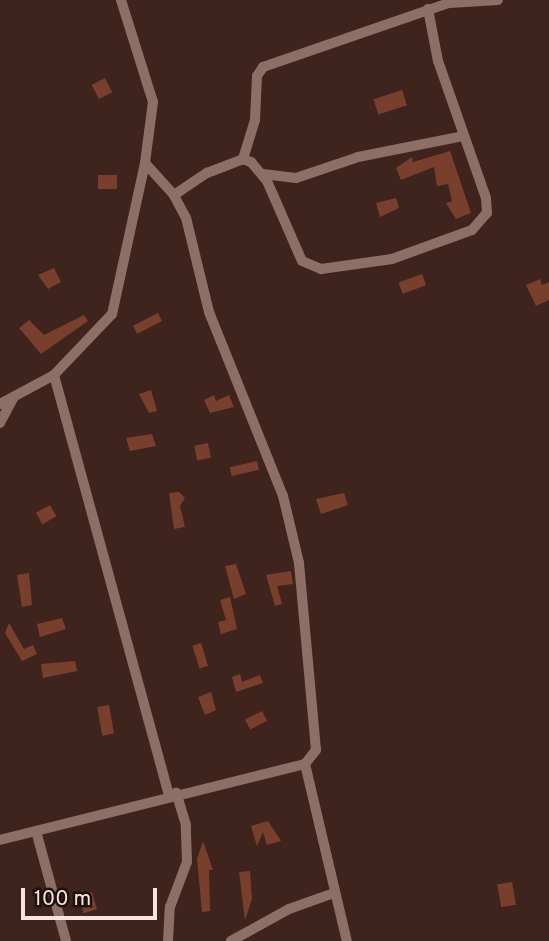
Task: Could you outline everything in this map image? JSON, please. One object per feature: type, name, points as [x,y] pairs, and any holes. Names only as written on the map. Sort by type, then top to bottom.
[{"type":"street","points":[[0,404],[54,375],[112,314],[145,163],[152,102],[121,0]]},
{"type":"street","points":[[243,159],[255,121],[260,69],[428,9],[498,0]]},
{"type":"street","points":[[243,159],[263,174],[305,265],[321,269],[392,259],[458,237],[484,219],[486,198],[463,136],[428,9]]},
{"type":"street","points":[[263,174],[296,178],[358,157],[463,136]]},
{"type":"street","points":[[174,195],[200,176],[243,159]]},
{"type":"street","points":[[0,840],[172,794],[305,764],[316,750],[316,717],[292,530],[266,447],[209,312],[186,218],[174,195],[145,163]]},
{"type":"street","points":[[54,375],[172,794],[186,825],[187,863],[170,907],[168,941]]},
{"type":"street","points":[[0,423],[13,399]]},
{"type":"street","points":[[305,764],[334,893],[348,941]]},
{"type":"street","points":[[36,831],[66,941]]},
{"type":"street","points":[[231,941],[289,909],[334,893]]},
{"type":"building","points":[[105,78],[112,92],[99,99],[92,85]]},
{"type":"building","points":[[402,90],[407,105],[378,114],[373,99]]},
{"type":"building","points":[[450,151],[471,213],[456,219],[446,203],[452,201],[448,184],[437,186],[434,167],[401,180],[396,168],[412,157],[413,162]]},
{"type":"building","points":[[98,175],[117,175],[117,189],[98,189]]},
{"type":"building","points":[[396,198],[399,208],[380,217],[376,203]]},
{"type":"building","points":[[54,268],[61,282],[48,289],[38,275]]},
{"type":"building","points":[[422,274],[426,285],[403,294],[399,283]]},
{"type":"building","points":[[540,279],[542,285],[549,282],[549,300],[536,306],[526,285]]},
{"type":"building","points":[[158,313],[162,321],[137,334],[133,326]]},
{"type":"building","points":[[84,315],[88,321],[41,354],[19,328],[29,320],[44,335]]},
{"type":"building","points":[[151,390],[157,411],[149,413],[139,394]]},
{"type":"building","points":[[214,395],[216,401],[229,395],[234,407],[210,413],[204,400]]},
{"type":"building","points":[[152,434],[156,446],[130,451],[126,438]]},
{"type":"building","points":[[208,443],[211,458],[197,460],[194,446]]},
{"type":"building","points":[[257,461],[259,470],[232,476],[230,467]]},
{"type":"building","points":[[179,492],[185,498],[180,506],[185,527],[174,529],[169,493]]},
{"type":"building","points":[[344,493],[348,505],[321,514],[316,499]]},
{"type":"building","points":[[50,505],[56,516],[42,524],[36,513]]},
{"type":"building","points":[[236,564],[246,594],[234,599],[225,566]]},
{"type":"building","points":[[291,571],[293,584],[277,586],[282,604],[275,606],[266,575]]},
{"type":"building","points":[[29,573],[32,605],[22,607],[17,575]]},
{"type":"building","points":[[230,597],[237,629],[221,634],[218,622],[226,620],[220,600]]},
{"type":"building","points":[[62,618],[66,629],[40,637],[37,624]]},
{"type":"building","points":[[9,623],[24,649],[33,645],[37,654],[22,661],[5,633]]},
{"type":"building","points":[[201,643],[208,666],[199,669],[192,646]]},
{"type":"building","points":[[75,661],[77,671],[43,678],[41,664]]},
{"type":"building","points":[[240,674],[242,682],[260,675],[263,683],[236,692],[232,677]]},
{"type":"building","points":[[211,692],[216,710],[205,715],[198,697]]},
{"type":"building","points":[[109,705],[114,734],[102,736],[97,707]]},
{"type":"building","points":[[262,711],[267,721],[250,729],[245,720]]},
{"type":"building","points":[[268,821],[281,841],[267,845],[263,832],[257,846],[251,826]]},
{"type":"building","points":[[203,841],[213,870],[209,870],[210,911],[202,912],[197,859]]},
{"type":"building","points":[[250,871],[252,899],[245,920],[239,872]]},
{"type":"building","points":[[512,882],[516,905],[501,907],[497,885]]},
{"type":"building","points":[[92,892],[97,909],[84,913],[79,896]]}]
